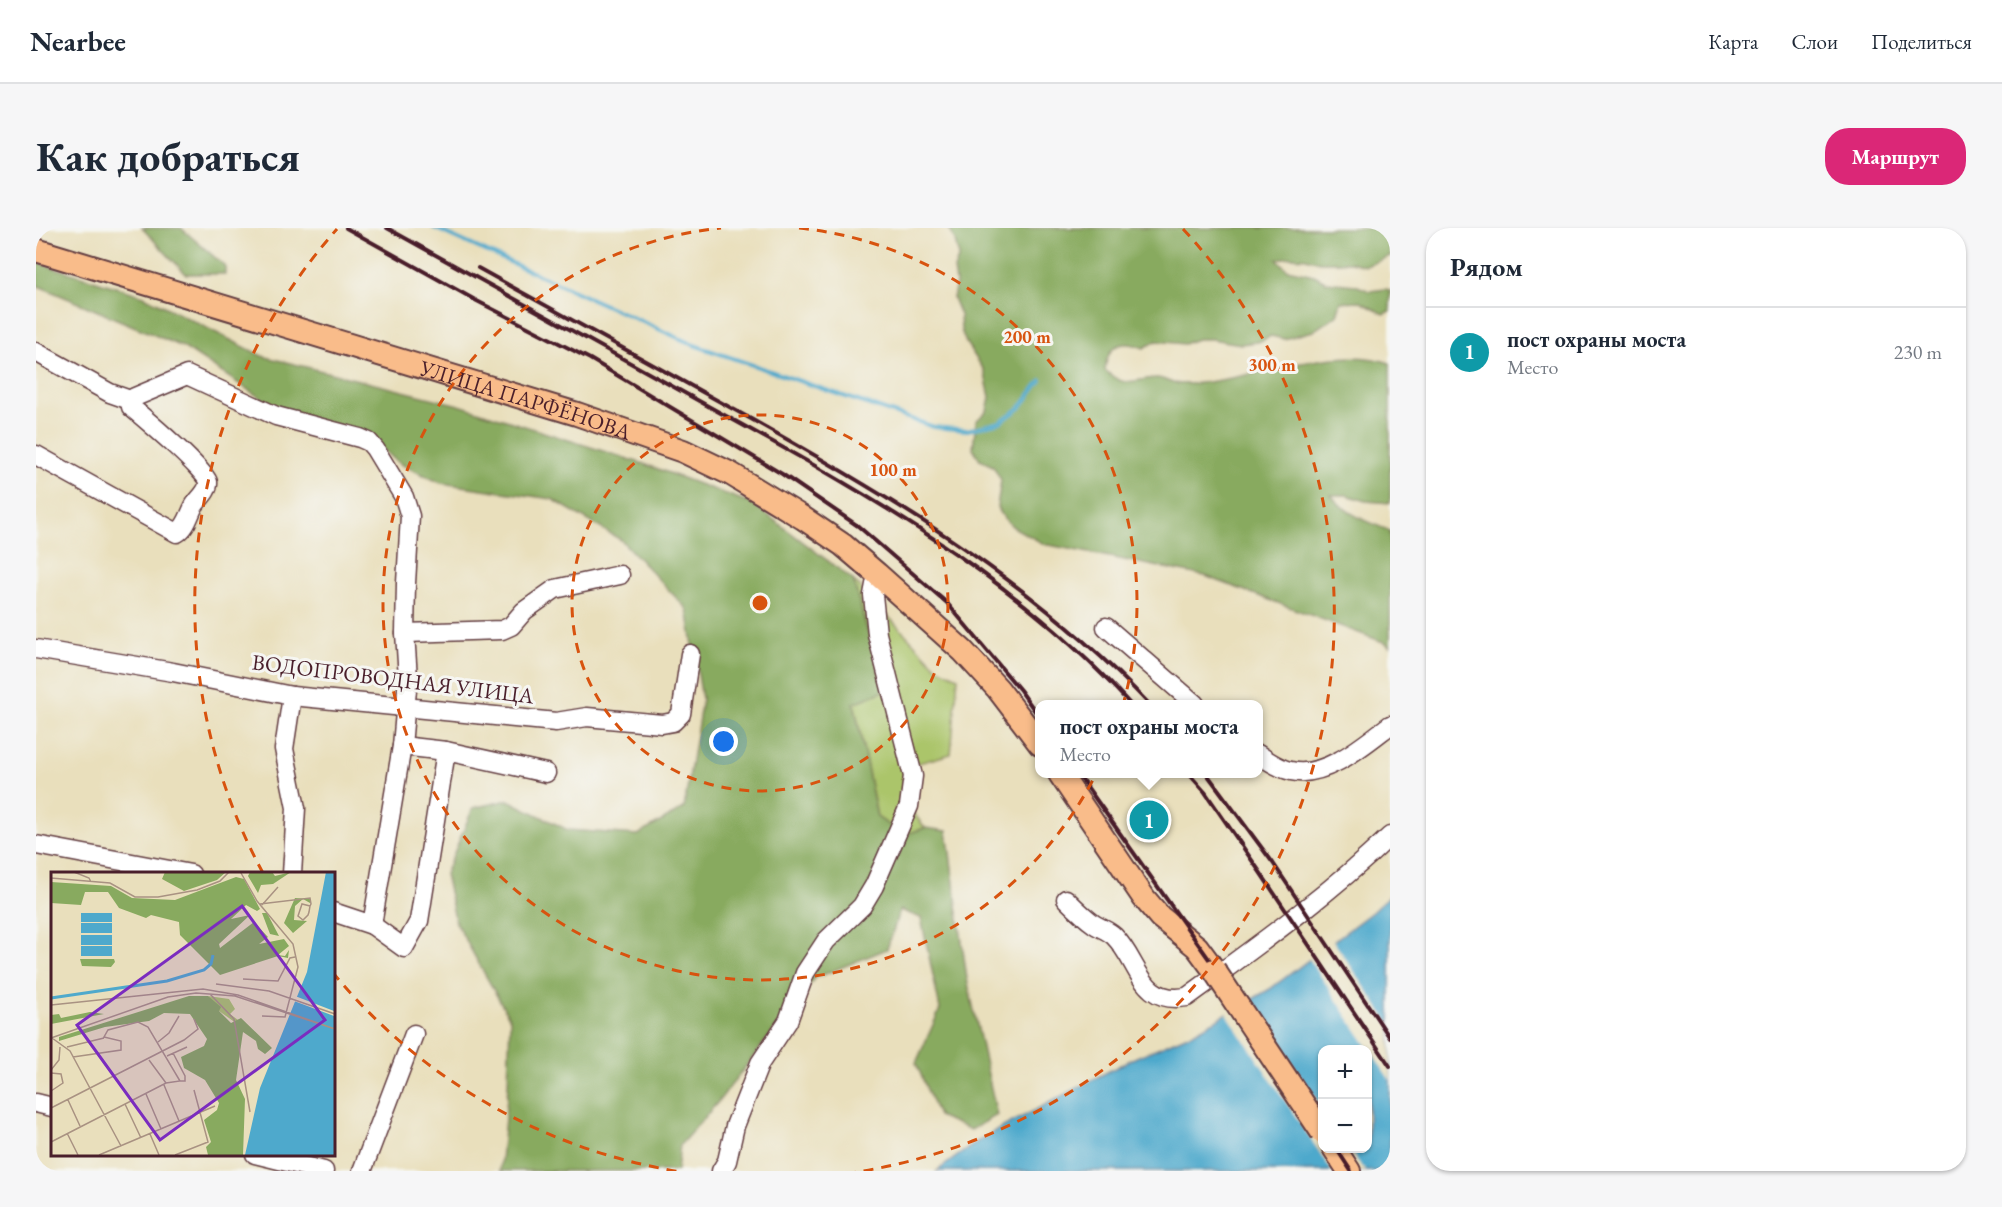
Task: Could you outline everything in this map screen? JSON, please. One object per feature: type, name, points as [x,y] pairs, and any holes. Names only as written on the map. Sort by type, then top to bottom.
[{"type":"main road","name":"УЛИЦА ПАРФЁНОВА","points":[[36,250],[577,414],[683,451],[769,496],[843,545],[963,651],[998,689],[1035,737]]},
{"type":"main road","points":[[1063,778],[1148,903],[1160,917],[1197,947],[1214,970],[1318,1125]]},
{"type":"main road","points":[[1337,1153],[1349,1171]]},
{"type":"street","points":[[36,352],[110,393],[130,400]]},
{"type":"street","points":[[130,400],[187,375],[276,416],[369,442],[404,497],[410,516],[405,633],[408,678],[402,746],[372,925]]},
{"type":"street","points":[[36,455],[172,531],[177,533],[181,531],[195,504],[207,489],[206,477],[132,407],[130,400]]},
{"type":"street","points":[[721,1171],[727,1161],[735,1126],[760,1063],[788,1021],[805,973],[826,941],[862,906],[874,886],[909,806],[913,776],[877,634],[873,595],[877,574]]},
{"type":"street","points":[[405,633],[502,630],[511,626],[524,612],[555,589],[620,575]]},
{"type":"street","points":[[1106,627],[1189,700]]},
{"type":"street","name":"ВОДОПРОВОДНАЯ УЛИЦА","points":[[36,649],[173,672],[292,696],[556,722],[587,717],[662,724],[673,722],[681,714],[690,654]]},
{"type":"street","points":[[292,696],[284,750],[296,808],[292,872]]},
{"type":"street","points":[[1263,758],[1292,772],[1325,767],[1349,756],[1390,725]]},
{"type":"street","points":[[402,746],[446,751],[546,773]]},
{"type":"street","points":[[334,912],[372,925],[404,948],[419,921],[446,751]]},
{"type":"street","points":[[1066,899],[1083,916],[1114,936],[1144,983],[1165,997],[1175,999],[1187,997],[1299,915],[1390,836]]},
{"type":"street","points":[[36,845],[138,869],[170,872]]},
{"type":"street","points":[[363,1171],[414,1034]]},
{"type":"street","points":[[36,1103],[51,1107]]},
{"type":"street","points":[[259,1156],[324,1171]]},
{"type":"green space","points":[[142,228],[181,228],[225,266],[225,274],[186,274]]},
{"type":"green space","points":[[949,228],[1390,228],[1390,256],[1366,266],[1351,262],[1320,262],[1306,258],[1277,259],[1287,269],[1314,275],[1327,282],[1355,285],[1370,291],[1390,290],[1390,311],[1383,314],[1359,301],[1341,302],[1337,315],[1313,331],[1284,339],[1271,336],[1258,342],[1241,344],[1211,339],[1197,339],[1184,344],[1156,341],[1144,348],[1122,344],[1109,354],[1105,370],[1118,380],[1128,382],[1157,378],[1173,383],[1190,384],[1345,357],[1368,358],[1390,363],[1390,503],[1365,501],[1347,495],[1331,495],[1350,513],[1390,531],[1390,647],[1386,643],[1205,576],[1044,544],[1013,527],[997,507],[1001,480],[993,466],[980,460],[973,448],[976,421],[987,411],[990,397],[984,370],[966,343],[961,330],[960,315],[953,298],[956,283],[954,269],[959,256]]},
{"type":"green space","points":[[36,262],[144,296],[262,356],[459,405],[647,465],[753,504],[853,580],[884,691],[854,703],[877,817],[903,835],[925,828],[947,831],[967,979],[997,1115],[971,1130],[938,1116],[916,1063],[940,1009],[921,918],[900,910],[887,949],[815,978],[718,1102],[680,1145],[677,1171],[500,1171],[508,1086],[510,1019],[456,923],[445,874],[473,808],[508,800],[568,830],[638,835],[684,808],[702,699],[687,609],[621,540],[552,499],[441,483],[400,464],[368,437],[285,414],[183,347],[36,285]]},
{"type":"green space","points":[[853,580],[938,668],[958,677],[951,754],[904,767],[903,799],[925,828],[903,835],[877,817],[854,702],[884,691]]},
{"type":"water","points":[[1390,895],[1390,1171],[937,1171],[977,1142],[1003,1127],[1132,1059],[1195,1032],[1270,989],[1372,912]]},
{"type":"pier","points":[[1332,939],[1390,1024],[1390,1080],[1372,1053],[1372,1045],[1367,1045],[1308,957]]},
{"type":"pier","points":[[1248,998],[1318,1102],[1318,1150],[1225,1011]]},
{"type":"pier","points":[[1320,1153],[1352,1153],[1365,1171],[1332,1171]]},
{"type":"waterway","points":[[434,228],[694,345],[934,427],[967,430],[1000,422],[1020,408],[1041,380]]},
{"type":"railway","points":[[346,228],[477,301],[590,359],[782,474],[858,526],[947,603],[1035,711]]},
{"type":"railway","points":[[387,228],[821,469],[932,538],[985,575],[1036,615],[1085,658],[1126,700]]},
{"type":"railway","points":[[478,268],[781,436],[894,503],[1002,575],[1053,615],[1145,700]]},
{"type":"railway","points":[[1081,778],[1216,969],[1318,1122]]},
{"type":"railway","points":[[1193,778],[1205,792],[1260,872],[1390,1066]]},
{"type":"railway","points":[[1210,778],[1273,863],[1390,1038]]},
{"type":"railway","points":[[1339,1153],[1351,1171]]},
{"type":"place","name":"пост охраны моста","points":[[1149,820]]}]
